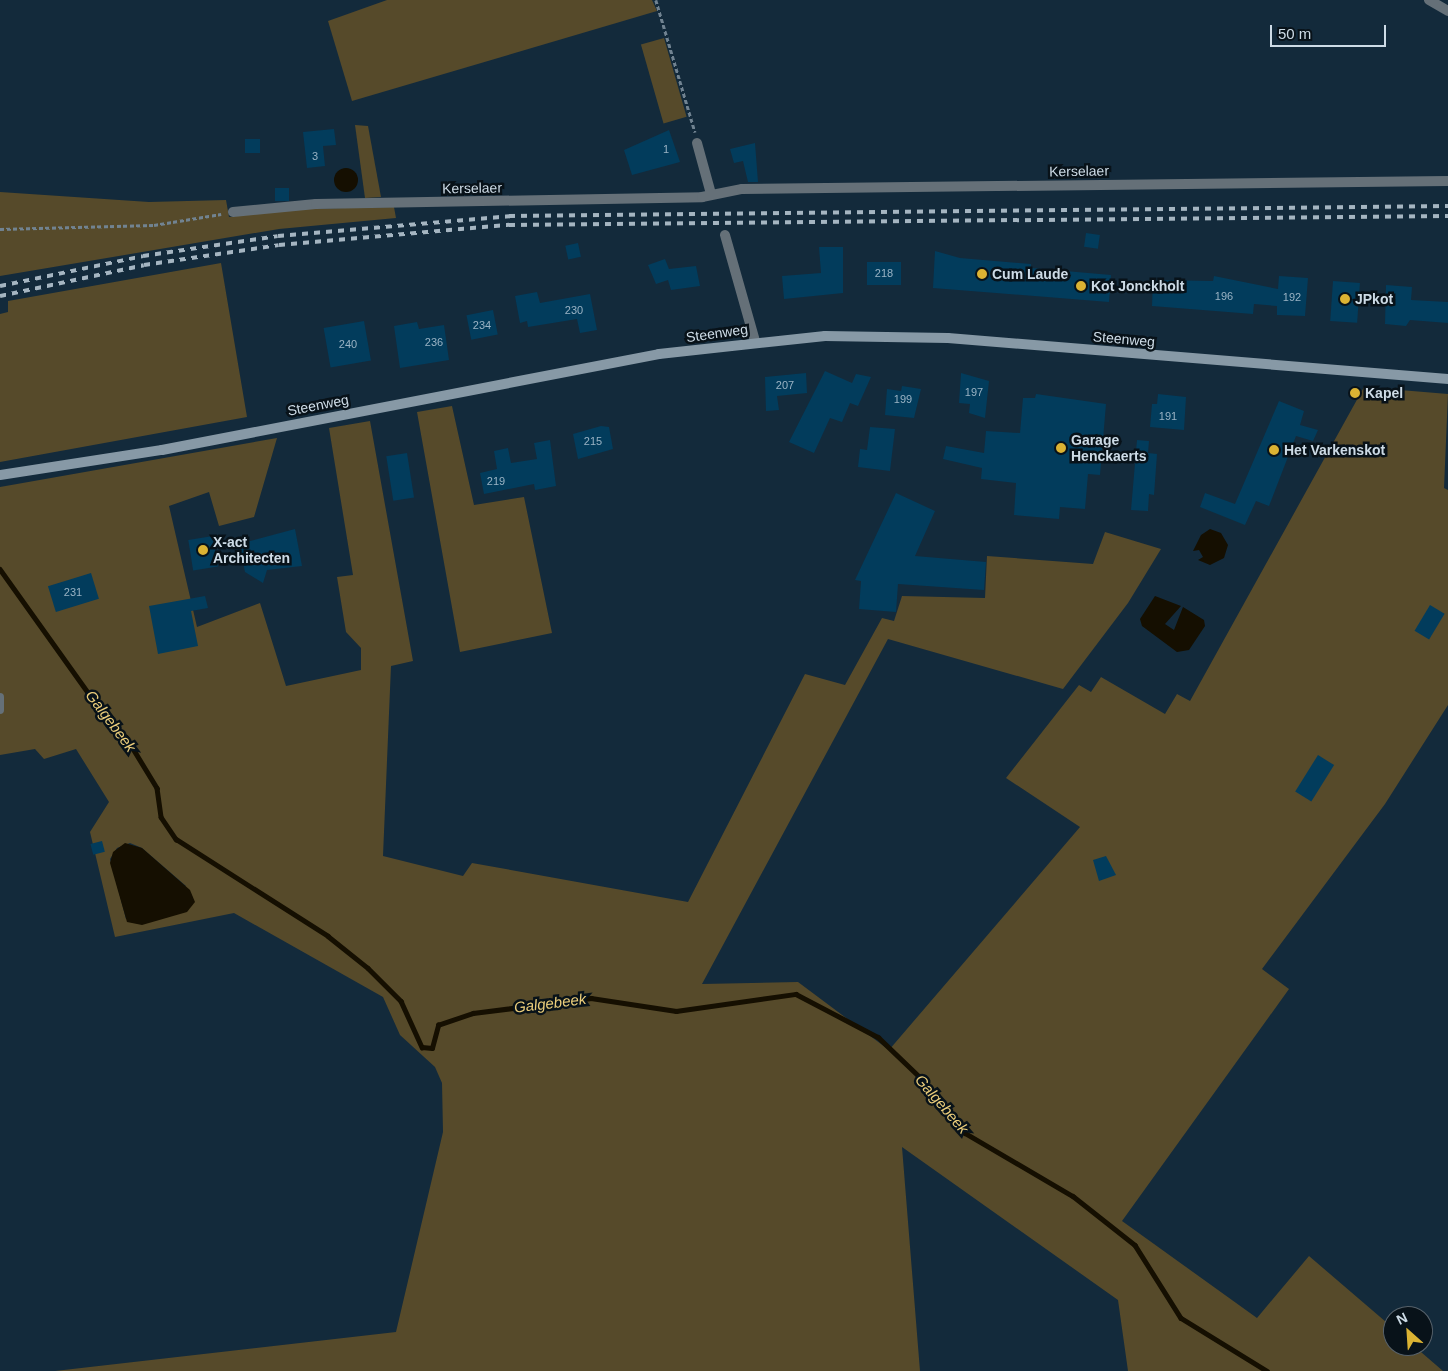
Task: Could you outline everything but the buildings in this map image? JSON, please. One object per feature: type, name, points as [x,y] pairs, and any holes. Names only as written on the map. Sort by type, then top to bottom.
[{"type":"main road","name":"Steenweg","points":[[0,475],[162,450],[659,354],[755,341],[825,336],[948,338],[1448,380]]},
{"type":"street","points":[[1429,0],[1448,11]]},
{"type":"street","points":[[697,143],[711,194]]},
{"type":"street","name":"Kerselaer","points":[[233,212],[316,204],[711,194],[742,189],[1448,181]]},
{"type":"street","points":[[725,235],[755,341]]},
{"type":"lane","points":[[0,697],[0,710]]},
{"type":"path","points":[[656,0],[697,143]]},
{"type":"path","points":[[0,230],[154,225],[233,212]]},
{"type":"shaded area","points":[[387,0],[652,0],[657,11],[352,101],[328,21]]},
{"type":"shaded area","points":[[664,38],[687,117],[664,123],[641,45]]},
{"type":"shaded area","points":[[355,125],[368,126],[381,197],[365,198]]},
{"type":"shaded area","points":[[346,168],[355,171],[358,180],[355,189],[346,192],[337,189],[334,180],[337,171]]},
{"type":"shaded area","points":[[0,192],[149,202],[226,200],[229,217],[298,209],[394,207],[396,218],[279,229],[0,276]]},
{"type":"shaded area","points":[[221,263],[247,417],[0,462],[0,314],[8,312],[8,301]]},
{"type":"shaded area","points":[[1364,387],[1448,394],[1444,488],[1448,490],[1448,705],[1385,804],[1262,969],[1289,989],[1122,1221],[1257,1318],[1309,1256],[1383,1319],[1383,1356],[1426,1356],[1443,1371],[1128,1371],[1118,1300],[902,1147],[920,1371],[55,1371],[396,1332],[443,1132],[442,1083],[435,1067],[400,1035],[383,997],[234,913],[115,937],[90,832],[109,802],[76,749],[44,759],[35,749],[0,755],[0,487],[277,438],[254,517],[219,526],[209,492],[169,506],[197,627],[260,603],[286,686],[361,670],[361,648],[346,632],[337,577],[353,575],[329,428],[370,421],[413,661],[391,666],[383,856],[463,876],[472,863],[688,902],[805,674],[845,685],[882,618],[894,621],[902,596],[985,598],[987,556],[1093,564],[1105,532],[1161,549],[1128,603],[1063,689],[888,639],[702,984],[798,982],[889,1050],[1080,827],[1006,778],[1079,685],[1091,692],[1101,677],[1165,714],[1177,694],[1190,701]],"holes":[[[130,843],[142,848],[186,886],[126,919],[110,859],[117,848]]]},
{"type":"shaded area","points":[[452,406],[474,505],[524,497],[552,633],[460,652],[417,412]]},
{"type":"shaded area","points":[[1210,529],[1221,533],[1228,545],[1224,558],[1210,565],[1198,560],[1203,557],[1199,550],[1193,551],[1201,535]]},
{"type":"shaded area","points":[[1155,596],[1181,606],[1165,624],[1174,630],[1183,607],[1204,620],[1205,626],[1189,650],[1177,652],[1142,626],[1140,619]]},
{"type":"shaded area","points":[[125,843],[142,848],[190,890],[195,902],[187,912],[142,925],[127,922],[110,863],[113,852]]},
{"type":"waterway","name":"Galgebeek","points":[[0,569],[112,726],[126,737],[157,788],[161,817],[176,839],[328,936],[368,968],[401,1001],[422,1047],[432,1048],[438,1025],[473,1013],[591,998],[676,1011],[796,994],[878,1037],[924,1081],[965,1133],[1073,1196],[1135,1245],[1181,1318],[1267,1371]]},
{"type":"railway","points":[[0,286],[143,256],[278,236],[509,216],[1448,206]]},
{"type":"railway","points":[[0,296],[144,265],[279,245],[509,225],[1448,216]]},
{"type":"place","name":"Cum Laude","points":[[982,274]]},
{"type":"place","name":"Kot Jonckholt","points":[[1081,286]]},
{"type":"place","name":"JPkot","points":[[1345,299]]},
{"type":"place","name":"Kapel","points":[[1355,393]]},
{"type":"place","name":"Garage Henckaerts","points":[[1061,448]]},
{"type":"place","name":"Het Varkenskot","points":[[1274,450]]},
{"type":"place","name":"X-act Architecten","points":[[203,550]]}]
